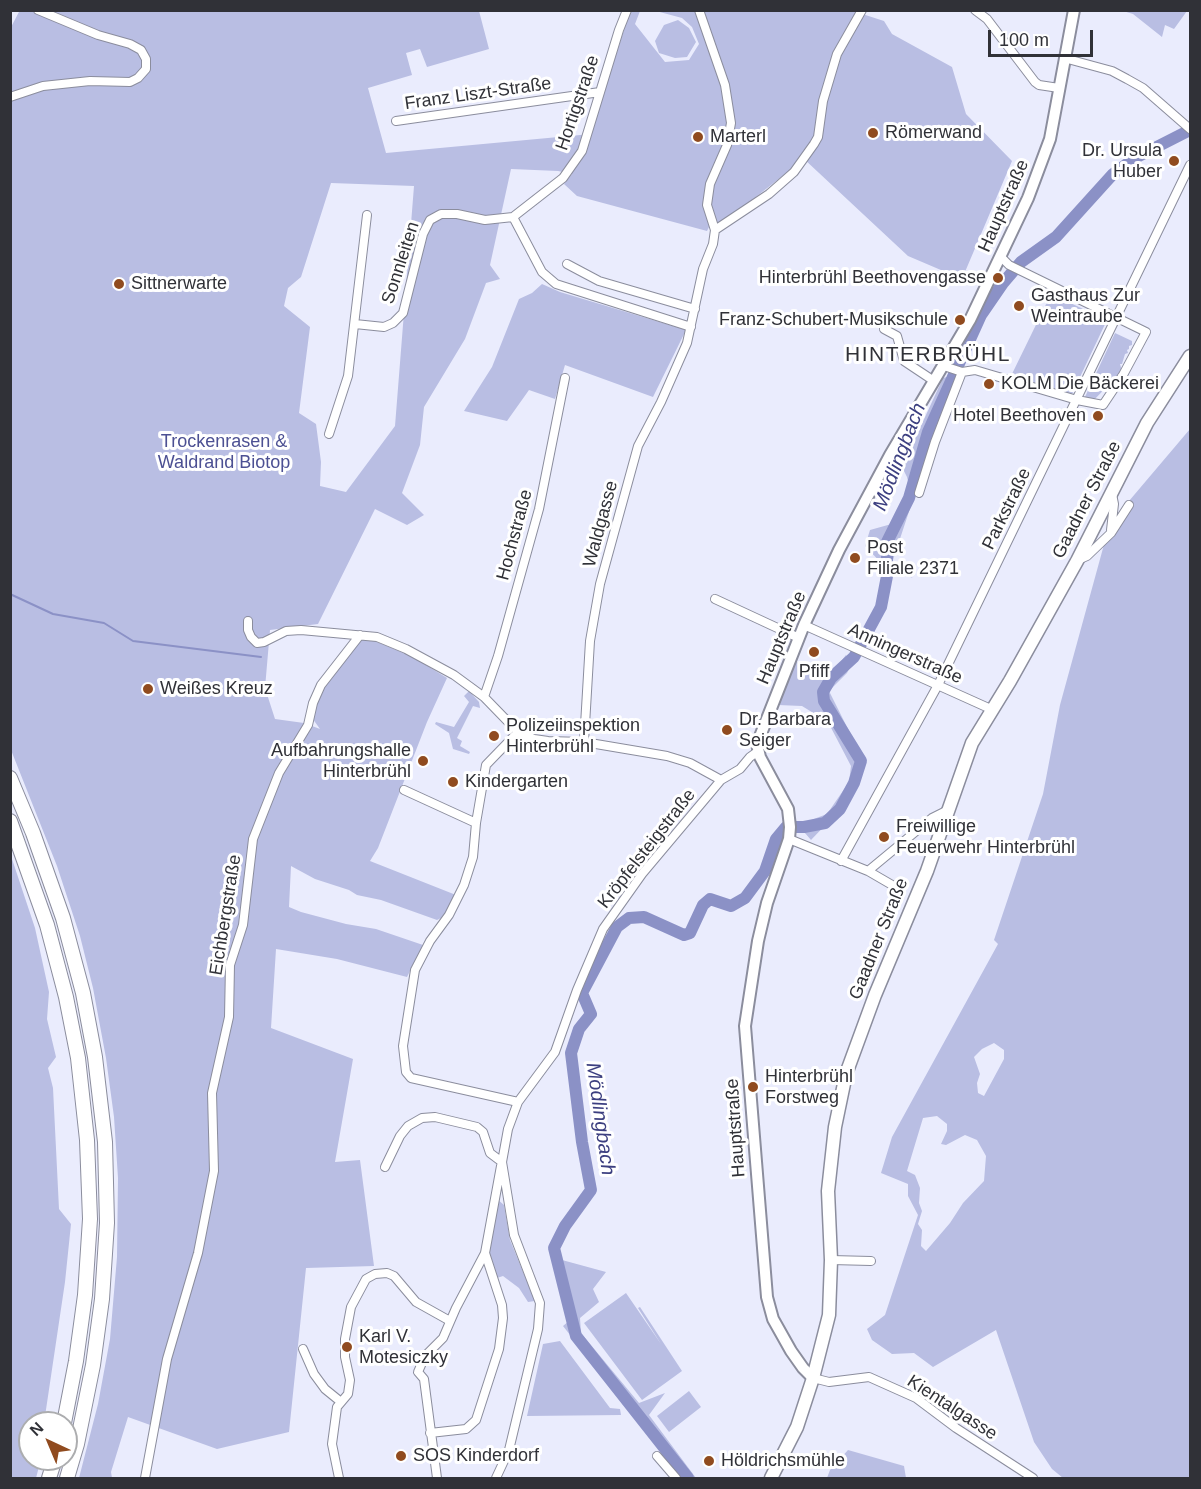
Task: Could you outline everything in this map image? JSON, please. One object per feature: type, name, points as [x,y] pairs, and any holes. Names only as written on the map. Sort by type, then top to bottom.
[{"type":"highway","points":[[10,778],[33,833],[63,918],[83,993],[95,1057],[105,1142],[107,1223],[102,1299],[93,1365],[77,1444],[67,1479]]},
{"type":"highway","points":[[10,821],[47,924],[66,997],[78,1058],[87,1140],[90,1219],[85,1295],[66,1411]]},
{"type":"main road","name":"Hauptstraße","points":[[758,752],[760,734],[804,625],[849,531],[890,455],[934,381],[946,367],[1028,198],[1050,139],[1074,10]]},
{"type":"main road","name":"Gaadner Straße","points":[[771,1479],[797,1427],[813,1378],[829,1315],[831,1260],[828,1191],[835,1127],[840,1095],[875,995],[927,871],[972,743],[1077,561],[1147,423],[1191,356]]},
{"type":"main road","points":[[758,752],[788,808],[790,832]]},
{"type":"main road","name":"Hauptstraße","points":[[790,832],[767,903],[758,941],[745,1026],[767,1297],[773,1319],[791,1351],[813,1378]]},
{"type":"street","points":[[10,97],[43,86],[90,81],[130,82],[138,78],[146,69],[146,59],[141,50],[130,44],[98,36],[38,10]]},
{"type":"street","name":"Hortigstraße","points":[[513,217],[563,178],[582,151],[627,10]]},
{"type":"street","points":[[699,10],[725,86],[731,123],[727,145],[710,184],[707,205],[715,230],[769,194],[794,172],[814,144],[818,137],[823,100],[837,54],[862,10]]},
{"type":"street","points":[[975,10],[987,20],[1035,82],[1039,85],[1059,88]]},
{"type":"street","points":[[1064,58],[1112,71],[1143,87],[1188,127]]},
{"type":"street","name":"Franz Liszt-Straße","points":[[396,121],[600,92]]},
{"type":"street","name":"Parkstraße","points":[[841,861],[938,685],[1191,165]]},
{"type":"street","name":"Sonnleiten","points":[[355,324],[384,327],[393,323],[403,313],[423,234],[430,220],[441,214],[457,214],[485,220],[513,217]]},
{"type":"street","name":"Sonnleiten","points":[[329,434],[348,376],[366,215]]},
{"type":"street","points":[[513,217],[542,272],[556,284],[691,327]]},
{"type":"street","name":"Waldgasse","points":[[584,742],[590,640],[603,575],[638,446],[687,343],[703,269],[713,243],[715,230]]},
{"type":"street","points":[[946,367],[961,371],[975,370],[1077,400],[1103,405],[1123,375],[1146,332],[1009,265],[1000,256]]},
{"type":"street","points":[[567,264],[599,281],[695,309]]},
{"type":"street","points":[[884,329],[897,336],[904,361],[934,381]]},
{"type":"street","points":[[919,494],[961,371]]},
{"type":"street","name":"Hochstraße","points":[[484,697],[498,657],[539,509],[565,378]]},
{"type":"street","points":[[1111,493],[1114,504],[1111,533]]},
{"type":"street","points":[[1077,561],[1111,533],[1130,505]]},
{"type":"street","points":[[715,599],[799,638]]},
{"type":"street","points":[[248,621],[251,638],[257,643],[286,631],[301,630],[377,637],[406,649],[454,675],[484,697],[518,732],[534,739],[584,742],[667,756],[690,763],[721,780],[740,769],[758,752]]},
{"type":"street","name":"Anningerstraße","points":[[804,625],[993,710]]},
{"type":"street","name":"Eichbergstraße","points":[[145,1479],[167,1359],[198,1253],[214,1171],[212,1093],[229,1017],[230,965],[243,925],[253,839],[279,773],[308,725],[313,703],[321,685],[360,634]]},
{"type":"street","points":[[518,732],[486,765],[476,823],[473,858],[450,915],[430,941],[415,970],[403,1046],[406,1072],[411,1078],[518,1102]]},
{"type":"street","name":"Kröpfelsteigstraße","points":[[496,1479],[509,1450],[537,1329],[540,1303],[514,1234],[502,1162],[508,1129],[518,1102],[555,1052],[576,990],[603,930],[642,874],[721,780]]},
{"type":"street","points":[[404,790],[476,823]]},
{"type":"street","points":[[868,871],[932,818],[950,809]]},
{"type":"street","points":[[790,832],[841,861],[868,871],[898,889]]},
{"type":"street","points":[[385,1167],[400,1136],[408,1126],[422,1118],[435,1117],[477,1127],[483,1132],[490,1153],[502,1162],[485,1254],[443,1338],[425,1356],[418,1372],[424,1379],[437,1479]]},
{"type":"street","points":[[430,1433],[466,1429],[476,1420],[499,1349],[503,1318],[500,1296],[485,1254]]},
{"type":"street","points":[[831,1260],[868,1261]]},
{"type":"street","points":[[339,1479],[332,1444],[337,1407],[348,1394],[350,1380],[345,1357],[345,1339],[351,1307],[366,1279],[375,1274],[387,1273],[394,1276],[416,1302],[450,1321]]},
{"type":"street","points":[[303,1349],[314,1374],[325,1389],[341,1402]]},
{"type":"street","name":"Kientalgasse","points":[[813,1378],[829,1382],[869,1377],[916,1398],[956,1428],[1033,1479]]},
{"type":"street","points":[[657,1456],[676,1479]]},
{"type":"green space","name":"Trockenrasen & Waldrand Biotop","points":[[20,10],[479,11],[489,49],[427,67],[420,49],[406,53],[412,75],[368,88],[386,153],[591,134],[630,11],[640,11],[635,24],[665,62],[689,60],[699,44],[692,27],[682,18],[656,11],[853,11],[884,21],[892,34],[952,67],[966,114],[1012,161],[962,279],[908,256],[804,159],[752,200],[722,221],[710,225],[707,231],[577,196],[564,184],[572,174],[558,171],[511,169],[490,265],[500,279],[486,283],[465,339],[424,407],[420,445],[402,493],[424,515],[407,525],[375,509],[318,624],[270,630],[265,688],[275,719],[304,723],[320,729],[310,715],[321,685],[359,641],[364,639],[370,639],[413,657],[447,678],[427,722],[378,848],[370,861],[456,895],[445,916],[437,920],[381,900],[357,895],[349,890],[315,879],[291,866],[289,907],[346,924],[376,929],[423,945],[407,977],[337,959],[276,949],[271,1028],[353,1059],[335,1162],[360,1160],[374,1266],[306,1268],[289,1432],[217,1449],[128,1417],[111,1472],[112,1478],[79,1478],[98,1404],[110,1339],[117,1257],[118,1178],[114,1117],[106,1058],[93,988],[80,936],[57,866],[11,750],[10,29]],"holes":[[[331,183],[414,186],[395,426],[346,492],[320,486],[321,462],[316,424],[299,413],[310,327],[284,306],[288,288],[301,277]]]},
{"type":"green space","points":[[1187,10],[1174,29],[1165,25],[1162,37],[1133,14],[1123,11]]},
{"type":"green space","points":[[678,20],[689,28],[696,42],[687,57],[675,58],[659,53],[655,41],[664,25]]},
{"type":"green space","points":[[542,284],[560,292],[686,330],[653,397],[565,365],[555,399],[529,390],[507,421],[464,411],[492,367],[519,299],[532,293]]},
{"type":"green space","points":[[1051,294],[1107,320],[1072,394],[1011,376]]},
{"type":"green space","points":[[1115,333],[1132,341],[1132,345],[1127,350],[1128,353],[1125,354],[1120,364],[1122,371],[1093,401],[1084,399]]},
{"type":"green space","points":[[954,375],[892,563],[913,578],[886,568],[865,546],[870,530],[895,523],[911,493],[902,467],[943,378]]},
{"type":"green space","points":[[1190,429],[1190,1478],[1063,1478],[1052,1469],[1034,1442],[996,1330],[933,1367],[914,1353],[892,1354],[872,1340],[867,1329],[885,1315],[918,1215],[908,1196],[908,1184],[881,1173],[892,1137],[998,944],[994,940],[1043,794],[1060,705],[1108,530],[1129,501]],"holes":[[[994,1043],[1004,1050],[1004,1059],[984,1096],[978,1093],[977,1083],[980,1074],[974,1057],[982,1049]],[[937,1116],[947,1124],[947,1131],[941,1144],[946,1145],[965,1135],[977,1140],[986,1156],[984,1181],[963,1203],[950,1223],[926,1251],[921,1246],[922,1230],[918,1224],[922,1211],[919,1203],[920,1188],[915,1175],[907,1171],[923,1118]]]},
{"type":"green space","points":[[846,655],[851,665],[847,673],[829,691],[864,761],[833,817],[811,840],[798,825],[827,814],[849,782],[851,766],[828,722],[802,706],[778,705],[794,661],[829,676]]},
{"type":"green space","points":[[469,691],[479,702],[480,708],[473,706],[457,738],[462,741],[460,746],[470,752],[469,754],[453,749],[449,733],[435,724],[436,722],[454,727],[469,702],[464,696]]},
{"type":"green space","points":[[10,853],[35,928],[49,992],[47,1019],[56,1057],[48,1068],[53,1088],[59,1209],[71,1224],[65,1282],[46,1411],[18,1411],[18,1471],[38,1471],[36,1478],[10,1478]]},
{"type":"green space","points":[[497,1199],[504,1205],[510,1240],[535,1301],[528,1302],[519,1288],[503,1276],[497,1278],[489,1257]]},
{"type":"green space","points":[[562,1260],[606,1272],[593,1289],[599,1302],[580,1318],[581,1333],[639,1403],[665,1393],[649,1415],[696,1478],[682,1478],[563,1326],[575,1316]]},
{"type":"green space","points":[[626,1293],[661,1344],[638,1308],[640,1307],[682,1371],[642,1400],[584,1323]]},
{"type":"green space","points":[[560,1341],[610,1408],[620,1409],[621,1415],[527,1416],[543,1344]]},
{"type":"green space","points":[[689,1391],[701,1407],[669,1432],[657,1416]]},
{"type":"green space","points":[[848,1450],[904,1466],[906,1478],[827,1478],[830,1470]]},
{"type":"waterway","name":"Mödlingbach","points":[[688,1478],[576,1336],[554,1248],[565,1226],[591,1190],[582,1142],[571,1053],[579,1029],[591,1014],[582,993],[617,927],[629,918],[644,917],[684,935],[690,933],[703,905],[710,899],[731,906],[745,898],[765,871],[776,839],[786,827],[804,827],[825,823],[840,809],[854,783],[861,761],[824,701],[823,692],[831,678],[854,657],[881,607],[887,576],[887,542],[909,498],[928,432],[981,315],[1021,262],[1056,237],[1113,174],[1135,158],[1190,130]]},
{"type":"waterway","points":[[10,594],[53,614],[104,623],[133,641],[261,657]]},
{"type":"place","name":"Römerwand","points":[[873,133]]},
{"type":"place","name":"Marterl","points":[[698,137]]},
{"type":"place","name":"Dr. Ursula Huber","points":[[1174,161]]},
{"type":"place","name":"Hinterbrühl Beethovengasse","points":[[998,278]]},
{"type":"place","name":"Sittnerwarte","points":[[119,284]]},
{"type":"place","name":"Gasthaus Zur Weintraube","points":[[1019,306]]},
{"type":"place","name":"Franz-Schubert-Musikschule","points":[[960,320]]},
{"type":"place","name":"KOLM Die Bäckerei","points":[[989,384]]},
{"type":"place","name":"Hotel Beethoven","points":[[1098,416]]},
{"type":"place","name":"Post Filiale 2371","points":[[855,558]]},
{"type":"place","name":"Pfiff","points":[[814,652]]},
{"type":"place","name":"Weißes Kreuz","points":[[148,689]]},
{"type":"place","name":"Dr. Barbara Seiger","points":[[727,730]]},
{"type":"place","name":"Polizeiinspektion Hinterbrühl","points":[[494,736]]},
{"type":"place","name":"Aufbahrungshalle Hinterbrühl","points":[[423,761]]},
{"type":"place","name":"Kindergarten","points":[[453,782]]},
{"type":"place","name":"Freiwillige Feuerwehr Hinterbrühl","points":[[884,837]]},
{"type":"place","name":"Hinterbrühl Forstweg","points":[[753,1087]]},
{"type":"place","name":"Karl V. Motesiczky","points":[[347,1347]]},
{"type":"place","name":"SOS Kinderdorf","points":[[401,1456]]},
{"type":"place","name":"Höldrichsmühle","points":[[709,1461]]},
{"type":"district","name":"HINTERBRÜHL","points":[[928,355]]}]
